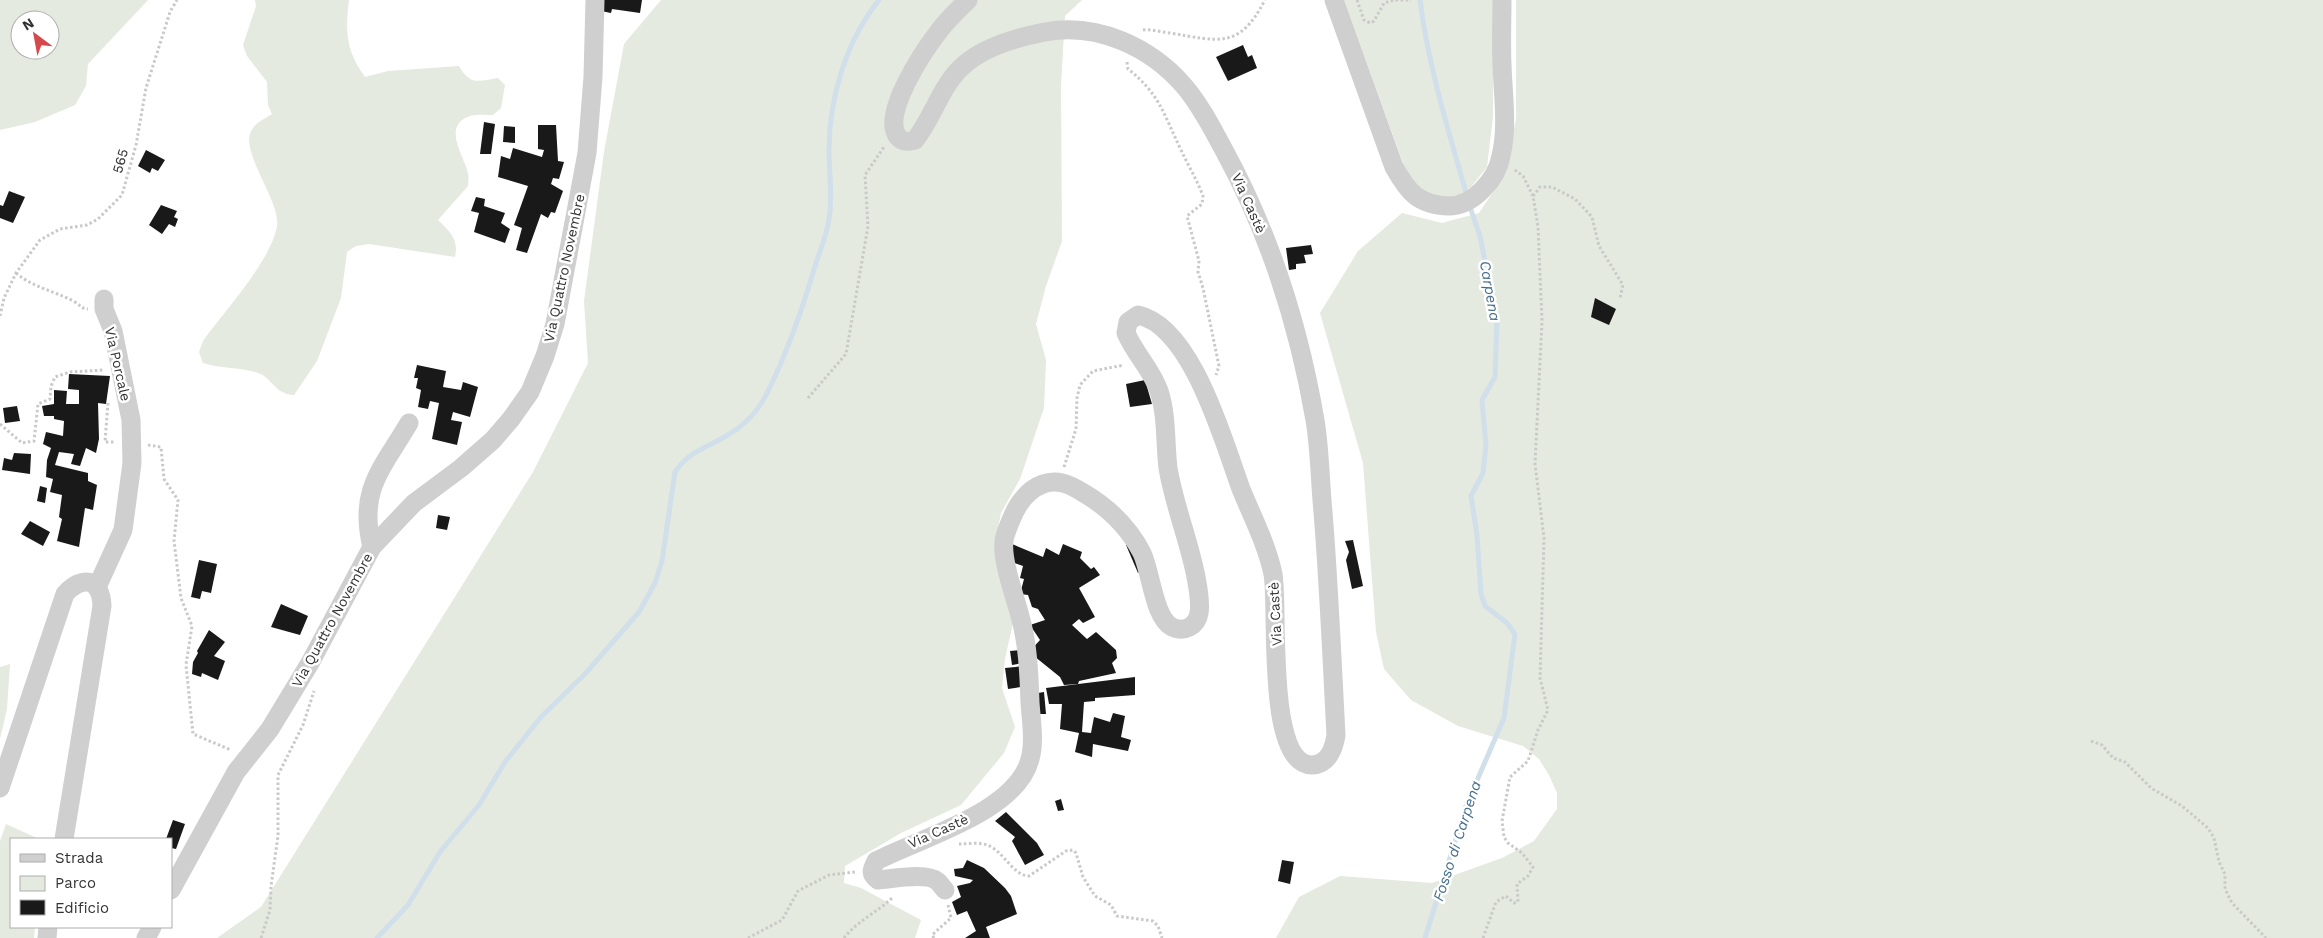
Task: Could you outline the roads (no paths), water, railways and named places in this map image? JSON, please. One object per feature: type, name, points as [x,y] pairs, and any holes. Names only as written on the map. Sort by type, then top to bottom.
[{"type":"street","name":"Via Quattro Novembre","points":[[172,888],[236,772],[270,729],[310,663],[372,547],[414,503],[461,468],[493,440],[530,392],[545,356],[555,324],[587,153],[593,77],[595,0]]},
{"type":"street","name":"Via Castè","points":[[945,890],[936,880],[912,876],[878,880],[873,876],[872,870],[876,861],[965,820],[999,801],[1012,790],[1024,775],[1030,758],[1031,727],[1025,632],[1005,559],[1004,539],[1016,509],[1029,491],[1050,482],[1072,486],[1117,517],[1130,533],[1149,569],[1155,602],[1165,621],[1176,629],[1184,629],[1193,625],[1197,620],[1200,608],[1197,585],[1169,470],[1162,400],[1153,376],[1126,334],[1128,322],[1138,315],[1152,319],[1171,336],[1207,396],[1220,425],[1233,468],[1270,562],[1276,592],[1278,703],[1284,732],[1290,747],[1300,760],[1306,764],[1318,764],[1328,756],[1335,744],[1336,735],[1328,584],[1316,423],[1298,339],[1270,249],[1233,166],[1212,128],[1184,86],[1160,64],[1118,38],[1083,29],[1058,30],[1031,35],[985,52],[966,63],[954,76],[915,140],[906,142],[900,139],[895,132],[894,120],[901,94],[914,68],[939,30],[968,0]]},
{"type":"street","points":[[1334,0],[1397,173],[1416,198],[1442,206],[1456,206],[1474,198],[1490,179],[1501,158],[1505,121],[1502,64],[1502,0]]},
{"type":"street","name":"Via Porcale","points":[[97,587],[123,530],[132,463],[131,420],[113,331],[104,304]]},
{"type":"street","points":[[372,547],[368,531],[368,513],[376,474],[409,423]]},
{"type":"street","points":[[0,788],[65,594],[71,588],[88,581],[97,587],[102,599],[101,616],[64,838]]},
{"type":"waterway","points":[[377,938],[408,905],[440,852],[479,805],[505,762],[541,717],[585,674],[639,612],[655,583],[662,561],[675,472],[692,454],[739,428],[750,418],[763,400],[782,362],[827,230],[831,203],[830,131],[836,91],[857,33],[879,0]]},
{"type":"waterway","name":"Carpena","points":[[1420,0],[1428,49],[1446,123],[1467,196]]},
{"type":"waterway","name":"Carpena","points":[[1425,938],[1466,806],[1504,718],[1515,634],[1507,623],[1485,606],[1481,594],[1477,535],[1471,496],[1483,473],[1486,445],[1482,400],[1495,377],[1497,319],[1480,236],[1469,204]]},
{"type":"water label","name":"Fosso di Carpena","points":[[1457,841]]}]
